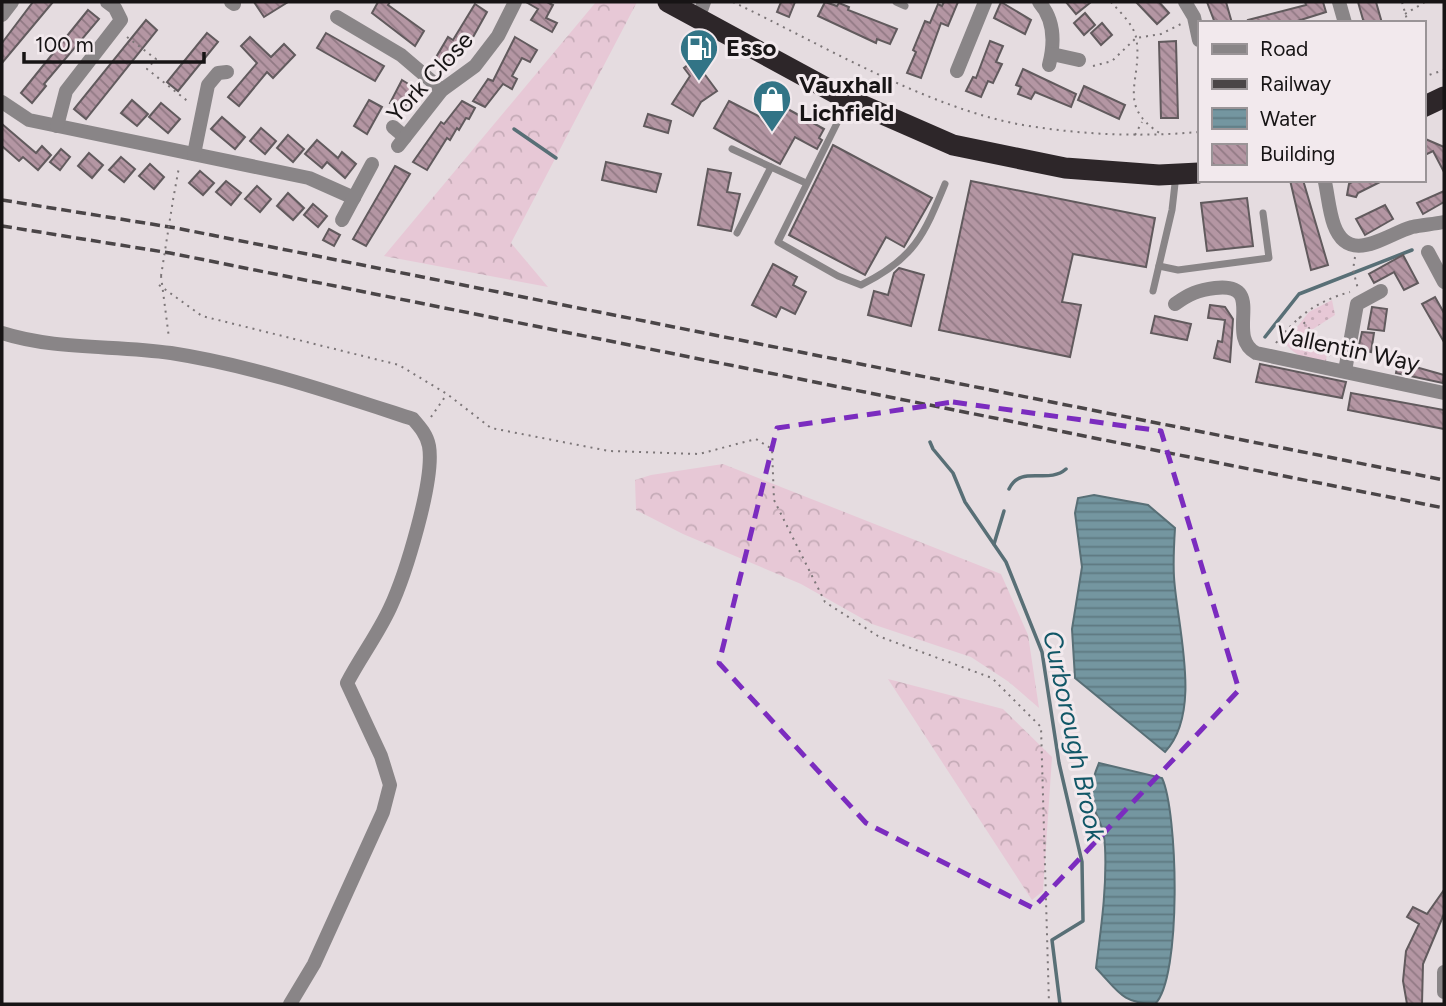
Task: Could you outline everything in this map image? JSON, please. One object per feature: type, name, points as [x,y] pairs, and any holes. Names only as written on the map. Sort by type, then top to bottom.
[{"type":"highway","points":[[667,2],[701,10],[849,100],[953,145],[1065,168],[1198,173]]},
{"type":"highway","points":[[1425,106],[1444,97]]},
{"type":"street","points":[[2,15],[12,2]]},
{"type":"street","points":[[57,126],[66,91],[121,20],[115,8],[107,2]]},
{"type":"street","points":[[956,61],[985,2]]},
{"type":"street","points":[[1039,2],[1048,13],[1052,26],[1051,60],[1079,60]]},
{"type":"street","points":[[1185,2],[1194,17],[1198,35]]},
{"type":"street","points":[[1339,2],[1344,21]]},
{"type":"street","name":"York Close","points":[[393,127],[401,142],[442,90],[475,66],[498,36],[512,3]]},
{"type":"street","points":[[337,16],[401,55],[442,90]]},
{"type":"street","points":[[188,153],[202,113],[208,85],[218,73],[227,72]]},
{"type":"street","points":[[2,102],[29,120],[309,178],[354,198]]},
{"type":"street","points":[[342,220],[372,164]]},
{"type":"street","points":[[1310,186],[1324,182]]},
{"type":"street","points":[[1327,182],[1334,225],[1346,242],[1356,247],[1368,247],[1412,227],[1444,222]]},
{"type":"street","points":[[1428,252],[1444,282]]},
{"type":"street","name":"Vallentin Way","points":[[1175,304],[1194,290],[1228,286],[1239,292],[1245,303],[1242,336],[1247,349],[1444,393]]},
{"type":"street","points":[[1345,371],[1357,304],[1381,290]]},
{"type":"street","points":[[2,333],[27,341],[172,353],[271,373],[413,419],[423,430],[429,446],[429,468],[405,567],[391,608],[347,683],[381,756],[390,785],[383,813],[314,964],[290,1004]]},
{"type":"street","points":[[1444,972],[1444,992]]},
{"type":"lane","points":[[896,2],[905,5]]},
{"type":"lane","points":[[849,100],[778,242],[838,276],[861,285],[878,277],[919,242],[945,184]]},
{"type":"lane","points":[[732,149],[806,183]]},
{"type":"lane","points":[[737,233],[771,167]]},
{"type":"lane","points":[[1153,291],[1172,209],[1176,174]]},
{"type":"lane","points":[[1159,266],[1178,270],[1269,258],[1263,213]]},
{"type":"path","points":[[733,2],[914,89],[1022,125],[1111,136],[1198,132]]},
{"type":"path","points":[[1111,2],[1130,24],[1136,38],[1135,106],[1142,122],[1162,135]]},
{"type":"path","points":[[1402,2],[1407,21]]},
{"type":"path","points":[[1405,14],[1425,2]]},
{"type":"path","points":[[1079,60],[1090,66],[1112,61],[1136,38],[1161,34],[1194,17]]},
{"type":"path","points":[[115,27],[156,59],[148,69],[202,113]]},
{"type":"path","points":[[1425,76],[1444,70]]},
{"type":"path","points":[[1135,136],[1142,122]]},
{"type":"path","points":[[172,353],[159,285],[173,200],[188,153]]},
{"type":"path","points":[[1353,270],[1358,284]]},
{"type":"path","points":[[159,285],[202,316],[399,365],[447,394],[491,428],[609,451],[699,454],[756,439],[772,450],[774,500],[825,602],[878,636],[992,678],[1041,727],[1049,1004]]},
{"type":"path","points":[[1266,355],[1298,316],[1326,299],[1358,290]]},
{"type":"path","points":[[1298,316],[1329,351],[1328,367]]},
{"type":"path","points":[[423,430],[447,394]]},
{"type":"highlighted area","points":[[953,402],[1161,431],[1239,690],[1033,908],[866,823],[719,663],[777,428]]},
{"type":"green space","points":[[596,2],[637,2],[511,243],[548,287],[384,256]]},
{"type":"green space","points":[[1332,300],[1335,315],[1310,331],[1327,351],[1326,362],[1303,356],[1288,347],[1285,342],[1309,312]]},
{"type":"green space","points":[[723,464],[1001,574],[1028,635],[1039,708],[1009,682],[971,657],[872,624],[801,584],[683,534],[636,510],[635,480]]},
{"type":"green space","points":[[888,679],[1003,709],[1052,757],[1043,891],[1032,900]]},
{"type":"water","points":[[1094,495],[1148,505],[1175,528],[1174,577],[1185,668],[1185,692],[1183,715],[1176,735],[1165,752],[1075,678],[1072,629],[1082,567],[1075,513],[1078,498]]},
{"type":"water","points":[[1099,763],[1162,778],[1167,796],[1174,858],[1173,930],[1164,988],[1155,1004],[1135,1002],[1121,995],[1096,968],[1103,908],[1105,847],[1091,791]]},
{"type":"building","points":[[33,2],[53,2],[2,63],[2,43]]},
{"type":"building","points":[[254,2],[288,2],[264,17]]},
{"type":"building","points":[[378,2],[390,2],[388,5],[424,31],[415,46],[372,13]]},
{"type":"building","points":[[526,2],[547,2],[553,5],[546,18],[557,23],[552,32],[531,20],[538,9]]},
{"type":"building","points":[[781,2],[795,2],[789,17],[777,12]]},
{"type":"building","points":[[825,2],[837,6],[839,3],[849,7],[848,10],[897,29],[890,44],[877,39],[876,43],[818,16]]},
{"type":"building","points":[[944,2],[958,2],[948,26],[941,23],[921,78],[907,73],[925,21],[930,23],[938,4],[942,6]]},
{"type":"building","points":[[1001,2],[1031,20],[1025,34],[994,18]]},
{"type":"building","points":[[1066,2],[1091,2],[1076,14]]},
{"type":"building","points":[[1136,2],[1159,2],[1169,13],[1157,24]]},
{"type":"building","points":[[1207,2],[1226,2],[1231,21],[1214,21]]},
{"type":"building","points":[[1305,2],[1323,2],[1326,12],[1297,21],[1248,20],[1306,5]]},
{"type":"building","points":[[1358,2],[1376,2],[1381,21],[1363,21]]},
{"type":"building","points":[[475,4],[487,12],[468,46],[463,43],[448,67],[435,59],[448,37],[453,40]]},
{"type":"building","points":[[88,10],[99,19],[44,84],[46,86],[32,103],[21,93]]},
{"type":"building","points":[[1085,13],[1095,25],[1084,35],[1074,23]]},
{"type":"building","points":[[146,20],[157,30],[86,119],[74,109]]},
{"type":"building","points":[[1102,23],[1112,35],[1101,45],[1091,33]]},
{"type":"building","points":[[207,33],[218,42],[178,91],[167,82]]},
{"type":"building","points":[[326,33],[384,66],[375,81],[317,48]]},
{"type":"building","points":[[250,37],[271,57],[284,44],[295,55],[273,78],[267,72],[239,106],[228,97],[257,63],[241,46]]},
{"type":"building","points":[[515,37],[537,50],[530,62],[522,58],[512,76],[517,79],[512,89],[503,84],[485,107],[473,101],[488,79],[493,81]]},
{"type":"building","points":[[990,41],[1003,46],[996,62],[1002,64],[993,83],[988,81],[981,97],[966,91],[973,77],[976,78]]},
{"type":"building","points":[[1176,41],[1178,118],[1161,118],[1159,42]]},
{"type":"building","name":"Esso","points":[[694,60],[717,91],[701,102],[693,116],[672,104],[690,76],[684,68]]},
{"type":"building","points":[[1023,69],[1076,94],[1071,107],[1035,92],[1031,99],[1018,94],[1021,87],[1016,85]]},
{"type":"building","points":[[402,80],[415,88],[403,110],[390,103]]},
{"type":"building","points":[[1084,86],[1125,105],[1119,119],[1078,100]]},
{"type":"building","points":[[132,100],[148,114],[137,126],[121,113]]},
{"type":"building","points":[[369,100],[382,107],[367,134],[354,126]]},
{"type":"building","points":[[462,101],[475,108],[469,119],[466,118],[450,140],[447,138],[427,170],[413,162],[441,122],[444,124]]},
{"type":"building","name":"Vauxhall Lichfield","points":[[729,101],[766,120],[775,102],[824,129],[819,138],[822,140],[817,149],[795,137],[780,164],[714,128]]},
{"type":"building","points":[[161,103],[180,119],[168,133],[149,117]]},
{"type":"building","points":[[648,114],[671,121],[668,133],[644,126]]},
{"type":"building","points":[[222,117],[245,137],[235,149],[211,129]]},
{"type":"building","points":[[2,124],[36,153],[42,146],[51,155],[38,170],[23,157],[19,161],[2,146]]},
{"type":"building","points":[[261,128],[276,141],[265,154],[250,141]]},
{"type":"building","points":[[288,135],[304,149],[293,162],[277,148]]},
{"type":"building","points":[[1425,139],[1444,147],[1444,172],[1433,151],[1425,155]]},
{"type":"building","points":[[317,140],[338,158],[342,152],[356,164],[345,178],[327,162],[322,168],[305,154]]},
{"type":"building","points":[[833,145],[932,198],[904,247],[886,237],[865,275],[789,235]]},
{"type":"building","points":[[61,149],[70,157],[60,170],[50,162]]},
{"type":"building","points":[[89,153],[103,165],[92,178],[78,166]]},
{"type":"building","points":[[121,157],[135,169],[124,182],[109,170]]},
{"type":"building","points":[[606,162],[661,174],[656,192],[602,180]]},
{"type":"building","points":[[150,164],[164,177],[154,189],[139,176]]},
{"type":"building","points":[[395,166],[410,174],[366,246],[353,239]]},
{"type":"building","points":[[708,169],[731,173],[727,192],[740,194],[731,231],[698,225]]},
{"type":"building","points":[[200,171],[214,183],[203,195],[189,183]]},
{"type":"building","points":[[226,181],[241,193],[231,205],[216,192]]},
{"type":"building","points":[[971,181],[1155,218],[1146,267],[1073,254],[1062,302],[1081,305],[1070,357],[939,330]]},
{"type":"building","points":[[1290,182],[1304,182],[1328,265],[1311,270]]},
{"type":"building","points":[[1380,182],[1358,193],[1356,197],[1347,195],[1349,184]]},
{"type":"building","points":[[257,186],[271,199],[260,212],[245,199]]},
{"type":"building","points":[[1444,191],[1444,202],[1423,214],[1417,203]]},
{"type":"building","points":[[288,193],[304,208],[293,220],[277,206]]},
{"type":"building","points":[[1247,198],[1253,246],[1207,251],[1201,203]]},
{"type":"building","points":[[313,204],[327,216],[318,227],[304,215]]},
{"type":"building","points":[[1385,205],[1393,219],[1365,235],[1356,219]]},
{"type":"building","points":[[329,229],[340,235],[334,246],[323,240]]},
{"type":"building","points":[[1403,255],[1418,283],[1404,290],[1394,272],[1374,283],[1369,274]]},
{"type":"building","points":[[773,264],[797,277],[793,285],[806,292],[795,314],[781,307],[776,317],[752,305]]},
{"type":"building","points":[[899,268],[924,275],[911,326],[868,315],[874,291],[888,295],[894,273]]},
{"type":"building","points":[[1435,297],[1444,313],[1444,342],[1422,304]]},
{"type":"building","points":[[1210,305],[1225,307],[1233,319],[1230,362],[1214,358],[1218,341],[1222,342],[1225,320],[1208,318]]},
{"type":"building","points":[[1372,307],[1387,309],[1384,331],[1368,329]]},
{"type":"building","points":[[1155,316],[1191,324],[1187,340],[1151,333]]},
{"type":"building","points":[[1362,332],[1374,333],[1371,352],[1358,350]]},
{"type":"building","points":[[1398,362],[1444,375],[1443,383],[1396,373]]},
{"type":"building","points":[[1260,364],[1346,382],[1342,398],[1256,382]]},
{"type":"building","points":[[1351,393],[1444,410],[1444,429],[1348,410]]},
{"type":"building","points":[[1444,890],[1444,914],[1423,964],[1422,1004],[1407,1004],[1403,981],[1406,951],[1419,924],[1407,917],[1413,907],[1427,914]]},
{"type":"waterway","name":"Curborough Brook","points":[[514,129],[556,158]]},
{"type":"waterway","points":[[1265,337],[1299,294],[1412,250]]},
{"type":"waterway","name":"Curborough Brook","points":[[930,442],[953,473],[965,502],[1006,562],[1042,652],[1059,763],[1082,862],[1083,921],[1052,940],[1060,1004]]},
{"type":"waterway","points":[[1009,489],[1020,478],[1051,475],[1066,469]]},
{"type":"waterway","points":[[994,544],[1004,511]]},
{"type":"railway","points":[[2,200],[176,228],[1444,480]]},
{"type":"railway","points":[[2,226],[170,253],[1444,508]]},
{"type":"place","name":"Esso","points":[[699,82]]},
{"type":"place","name":"Vauxhall Lichfield","points":[[772,133]]}]
